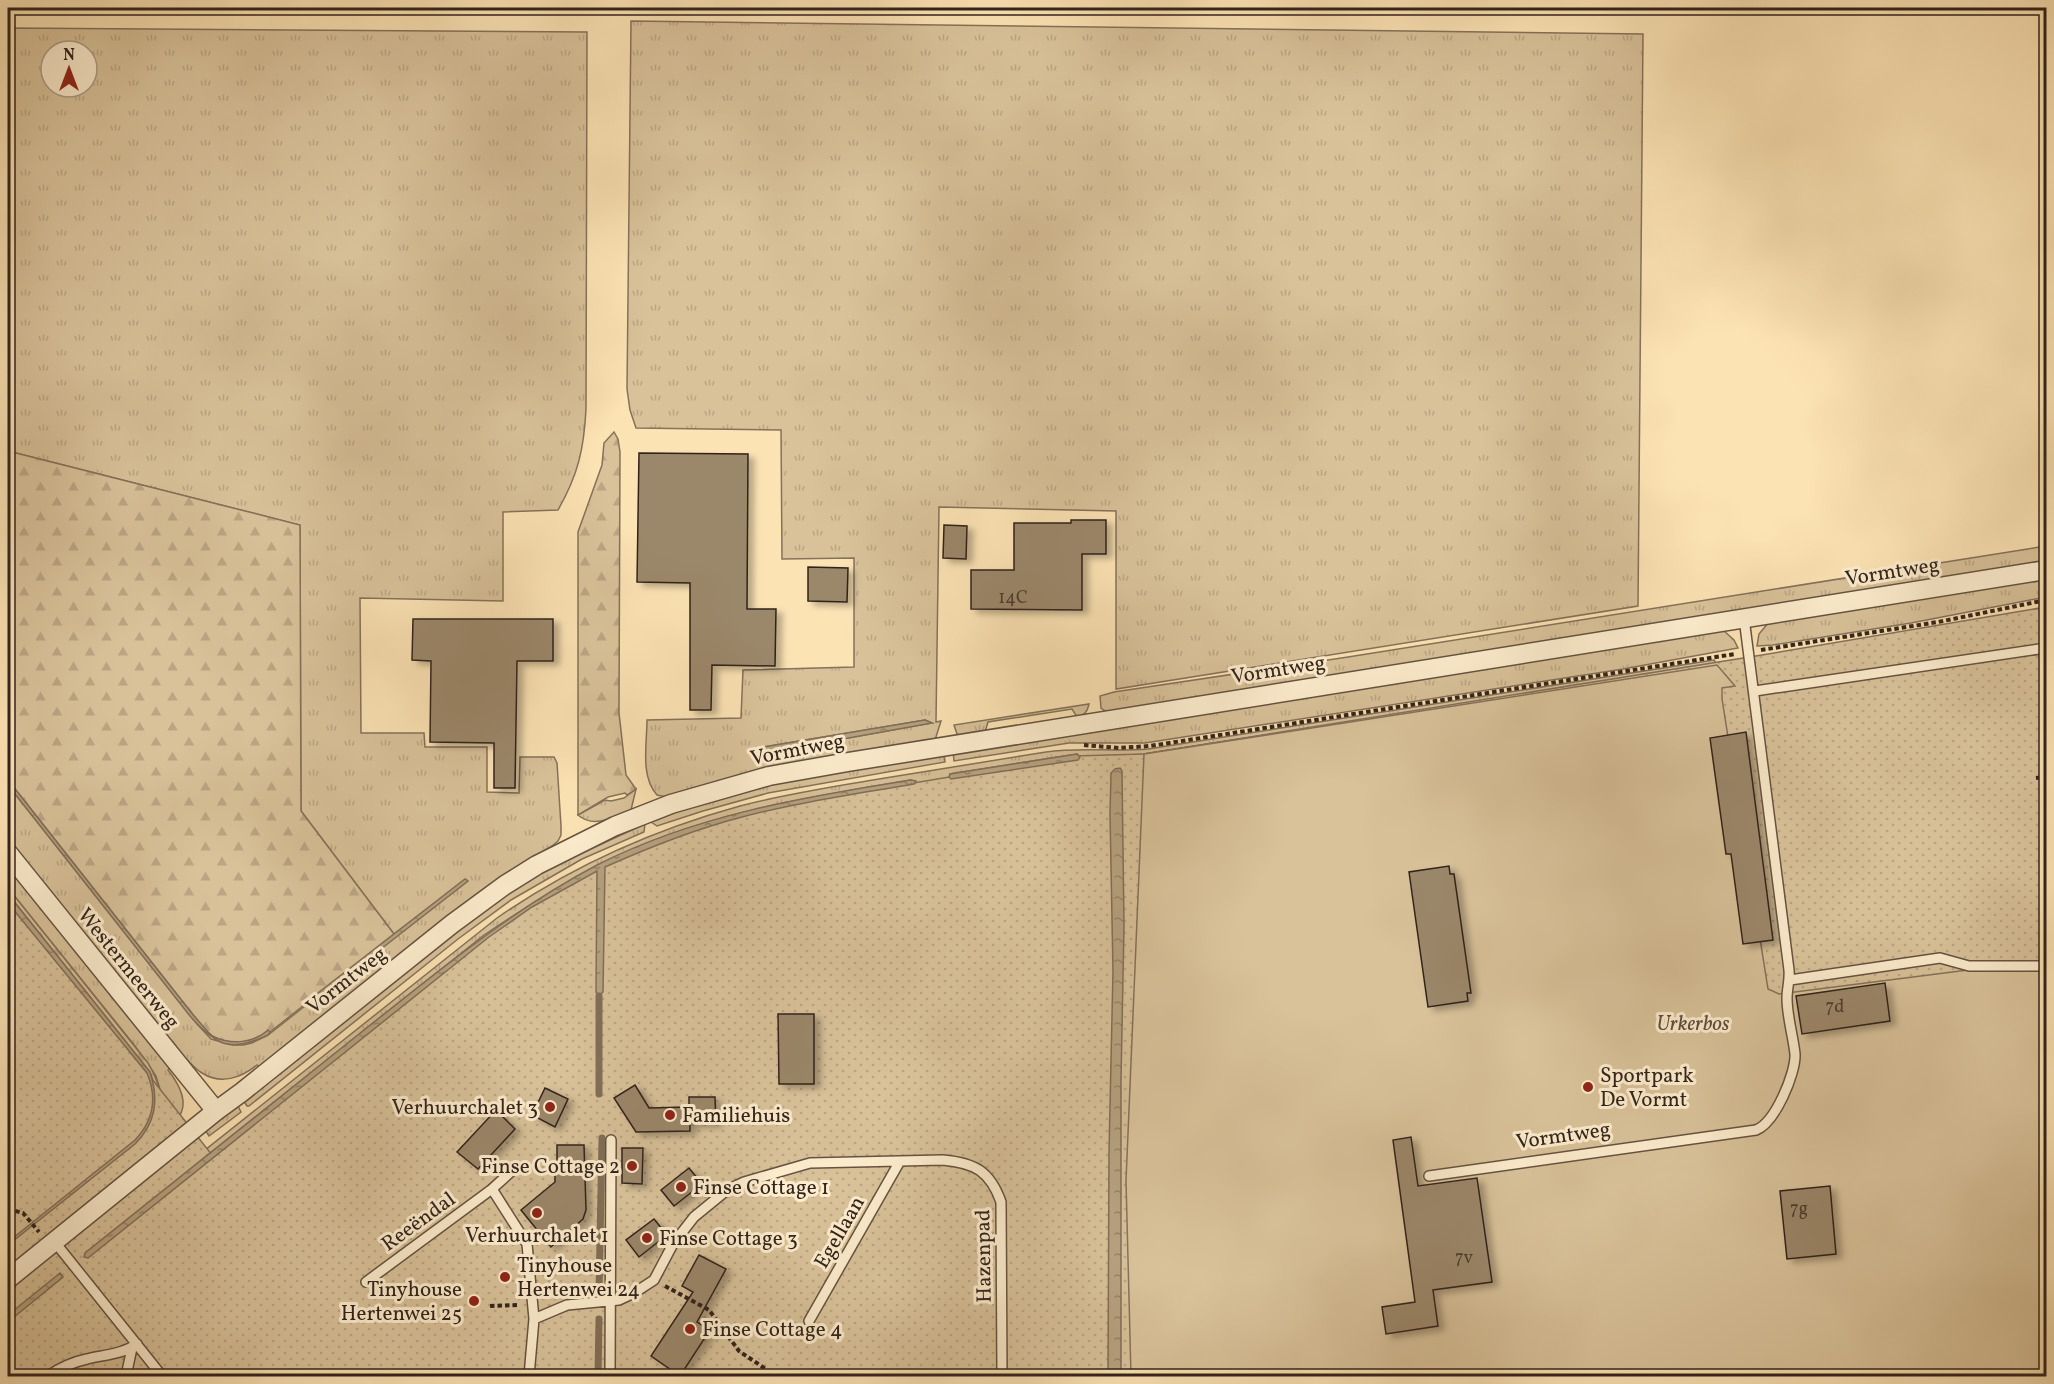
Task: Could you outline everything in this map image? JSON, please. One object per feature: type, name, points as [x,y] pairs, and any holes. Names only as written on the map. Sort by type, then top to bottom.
[{"type":"street","name":"Vormtweg","points":[[8,1279],[435,937],[505,885],[537,865],[595,835],[651,811],[769,776],[858,760],[2046,570]]},
{"type":"street","name":"Westermeerweg","points":[[8,853],[216,1111]]},
{"type":"lane","name":"Vormtweg","points":[[1429,1176],[1752,1131],[1763,1127],[1771,1118],[1785,1093],[1795,1057],[1787,997],[1790,980],[1744,618]]},
{"type":"lane","points":[[1755,691],[2046,648]]},
{"type":"lane","points":[[1790,980],[1940,958],[1969,966],[2046,966]]},
{"type":"lane","points":[[610,1140],[610,1377]]},
{"type":"lane","name":"Hazenpad","points":[[654,1280],[673,1244],[694,1217],[727,1190],[744,1182],[810,1163],[943,1160],[963,1162],[986,1174],[995,1185],[1001,1202],[1002,1377]]},
{"type":"lane","name":"Egellaan","points":[[809,1321],[900,1161]]},
{"type":"lane","name":"Reeëndal","points":[[366,1282],[492,1189],[514,1168]]},
{"type":"lane","points":[[492,1189],[526,1244],[534,1319],[529,1377]]},
{"type":"lane","points":[[54,1241],[134,1346],[162,1377]]},
{"type":"lane","points":[[534,1319],[567,1305],[619,1300],[654,1280]]},
{"type":"lane","points":[[48,1377],[58,1369],[75,1362],[134,1346]]},
{"type":"lane","points":[[126,1377],[134,1346]]},
{"type":"path","points":[[1758,650],[1927,624],[2046,600]]},
{"type":"path","points":[[1076,746],[1119,748],[1150,746],[1739,653]]},
{"type":"path","points":[[2036,778],[2046,777]]},
{"type":"path","points":[[8,1209],[23,1213],[38,1230]]},
{"type":"path","points":[[654,1280],[709,1310],[739,1352],[776,1377]]},
{"type":"path","points":[[490,1306],[532,1305]]},
{"type":"green space","points":[[631,21],[1643,34],[1638,606],[1116,689],[1116,511],[939,507],[936,722],[941,721],[935,740],[828,758],[667,797],[657,795],[648,779],[646,769],[647,720],[741,718],[743,670],[854,667],[854,558],[782,559],[781,430],[636,428],[627,389]],"holes":[[[925,720],[932,723],[759,754],[757,751],[758,748]]]},
{"type":"green space","points":[[8,28],[587,32],[586,409],[582,449],[571,485],[558,510],[503,512],[503,601],[360,598],[361,733],[424,733],[425,747],[487,747],[487,792],[519,793],[520,757],[554,757],[557,763],[561,835],[552,846],[479,892],[260,1068],[257,1065],[238,1076],[216,1079],[199,1071],[184,1057],[8,839],[8,785],[197,1024],[211,1039],[233,1045],[252,1043],[268,1035],[467,879],[394,934],[301,811],[300,525],[8,451]]},
{"type":"green space","points":[[614,432],[618,439],[620,452],[619,713],[626,775],[636,789],[627,795],[625,793],[608,797],[578,815],[578,532],[602,465],[604,443]]},
{"type":"green space","points":[[8,451],[300,525],[301,811],[394,934],[270,1032],[249,1041],[228,1042],[214,1037],[206,1030],[8,780]]},
{"type":"green space","points":[[2046,546],[2046,562],[1125,710],[1105,711],[1101,708],[1100,696],[1114,692]]},
{"type":"green space","points":[[2046,577],[2046,597],[1911,623],[1757,646],[1759,634],[1769,622]]},
{"type":"green space","name":"Urkerbos","points":[[2046,607],[2046,1376],[8,1376],[8,897],[212,1155],[410,995],[519,914],[599,866],[729,817],[812,800],[1074,756],[1144,754]]},
{"type":"green space","points":[[1723,630],[1734,640],[1738,648],[1623,669],[1145,743],[1069,743],[954,761],[953,751]]},
{"type":"green space","points":[[1714,660],[1717,665],[1144,754],[1079,759],[1077,754],[950,774],[949,778],[914,784],[911,780],[880,785],[755,809],[663,837],[616,857],[571,881],[484,935],[85,1253],[78,1251],[497,918],[525,899],[584,866],[676,826],[740,806],[792,794],[1046,752],[1148,749]]},
{"type":"green space","name":"Sportpark De Vormt","points":[[1717,665],[1735,686],[1722,688],[1722,699],[1768,989],[1779,994],[1976,969],[2046,969],[2046,1376],[1131,1376],[1126,1181],[1144,754]]},
{"type":"green space","points":[[1089,704],[1085,713],[1077,717],[1072,709],[988,722],[985,732],[961,736],[957,734],[954,725]]},
{"type":"green space","points":[[944,753],[945,762],[768,793],[657,826],[651,822],[700,803],[776,782]]},
{"type":"green space","points":[[636,789],[631,810],[597,821],[584,819],[578,815],[605,800],[624,798]]},
{"type":"green space","points":[[645,824],[644,832],[582,859],[511,900],[458,939],[247,1106],[243,1100],[490,904],[549,868]]},
{"type":"green space","points":[[8,865],[170,1068],[168,1070],[181,1091],[183,1108],[175,1124],[159,1142],[160,1089],[156,1076],[135,1046],[8,888]]},
{"type":"green space","points":[[8,888],[148,1063],[158,1083],[161,1105],[150,1072],[8,894]]},
{"type":"green space","points":[[237,1104],[241,1112],[209,1136],[205,1130]]},
{"type":"water","points":[[925,720],[932,723],[759,754],[758,748]]},
{"type":"water","points":[[1077,754],[1080,757],[1078,760],[951,779],[949,777],[950,774]]},
{"type":"water","points":[[1120,768],[1122,771],[1124,926],[1121,1080],[1121,1376],[1108,1376],[1113,971],[1110,814],[1111,773]]},
{"type":"water","points":[[8,780],[209,1033],[221,1040],[235,1042],[256,1038],[268,1030],[270,1032],[268,1035],[244,1044],[225,1044],[216,1040],[199,1026],[8,785]]},
{"type":"water","points":[[916,781],[914,784],[806,803],[724,822],[673,839],[605,867],[603,992],[599,996],[596,992],[597,871],[532,907],[489,937],[88,1258],[84,1257],[85,1253],[445,966],[534,902],[565,883],[634,848],[711,821],[790,801]]},
{"type":"water","points":[[465,879],[468,881],[308,1006],[305,1005],[314,996]]},
{"type":"water","points":[[8,894],[150,1072],[155,1102],[147,1128],[135,1144],[8,1245],[8,1242],[135,1140],[150,1116],[153,1099],[147,1073],[8,903]]},
{"type":"water","points":[[60,1273],[63,1277],[8,1322],[8,1315]]},
{"type":"building","points":[[639,453],[748,454],[747,609],[776,609],[775,666],[712,665],[711,710],[690,710],[690,583],[637,582]]},
{"type":"building","points":[[1071,520],[1106,520],[1106,554],[1082,554],[1082,610],[971,609],[971,570],[1014,570],[1014,523],[1071,523]]},
{"type":"building","points":[[944,525],[967,526],[966,559],[943,558]]},
{"type":"building","points":[[808,567],[848,568],[847,602],[808,601]]},
{"type":"building","points":[[413,619],[553,619],[553,661],[517,661],[515,788],[494,788],[494,743],[430,742],[431,661],[412,660]]},
{"type":"building","points":[[1746,732],[1773,940],[1743,944],[1731,854],[1726,854],[1710,738]]},
{"type":"building","points":[[1449,866],[1450,874],[1454,874],[1471,993],[1467,993],[1468,1001],[1428,1007],[1409,872]]},
{"type":"building","points":[[1885,983],[1890,1021],[1802,1034],[1796,996]]},
{"type":"building","points":[[778,1014],[814,1014],[814,1084],[779,1084]]},
{"type":"building","name":"Familiehuis","points":[[635,1085],[649,1108],[689,1107],[689,1097],[715,1097],[716,1123],[690,1123],[690,1131],[636,1132],[614,1098]]},
{"type":"building","name":"Verhuurchalet 3","points":[[545,1088],[568,1099],[555,1127],[532,1115]]},
{"type":"building","points":[[496,1110],[515,1129],[478,1169],[457,1152]]},
{"type":"building","points":[[1411,1137],[1418,1186],[1477,1178],[1492,1282],[1433,1290],[1438,1326],[1386,1334],[1382,1307],[1415,1302],[1393,1140]]},
{"type":"building","points":[[557,1145],[584,1145],[586,1210],[583,1219],[551,1247],[521,1210],[555,1182]]},
{"type":"building","name":"Finse Cottage 2","points":[[622,1148],[643,1148],[642,1184],[622,1183]]},
{"type":"building","name":"Finse Cottage 1","points":[[689,1168],[702,1184],[674,1206],[661,1190]]},
{"type":"building","points":[[1830,1186],[1836,1254],[1787,1259],[1780,1191]]},
{"type":"building","name":"Finse Cottage 3","points":[[654,1219],[667,1235],[639,1257],[626,1240]]},
{"type":"building","points":[[699,1255],[726,1269],[697,1322],[710,1330],[680,1376],[651,1356],[693,1292],[682,1286]]},
{"type":"waterway","points":[[599,996],[599,1094]]},
{"type":"waterway","points":[[599,1293],[602,1138]]},
{"type":"waterway","points":[[598,1376],[599,1319]]},
{"type":"place","name":"Sportpark De Vormt","points":[[1588,1087]]},
{"type":"place","name":"Verhuurchalet 3","points":[[550,1107]]},
{"type":"place","name":"Familiehuis","points":[[670,1115]]},
{"type":"place","name":"Finse Cottage 2","points":[[632,1166]]},
{"type":"place","name":"Finse Cottage 1","points":[[681,1187]]},
{"type":"place","name":"Verhuurchalet 1","points":[[537,1213]]},
{"type":"place","name":"Finse Cottage 3","points":[[647,1238]]},
{"type":"place","name":"Tinyhouse Hertenwei 24","points":[[505,1277]]},
{"type":"place","name":"Tinyhouse Hertenwei 25","points":[[474,1301]]},
{"type":"place","name":"Finse Cottage 4","points":[[690,1329]]}]
